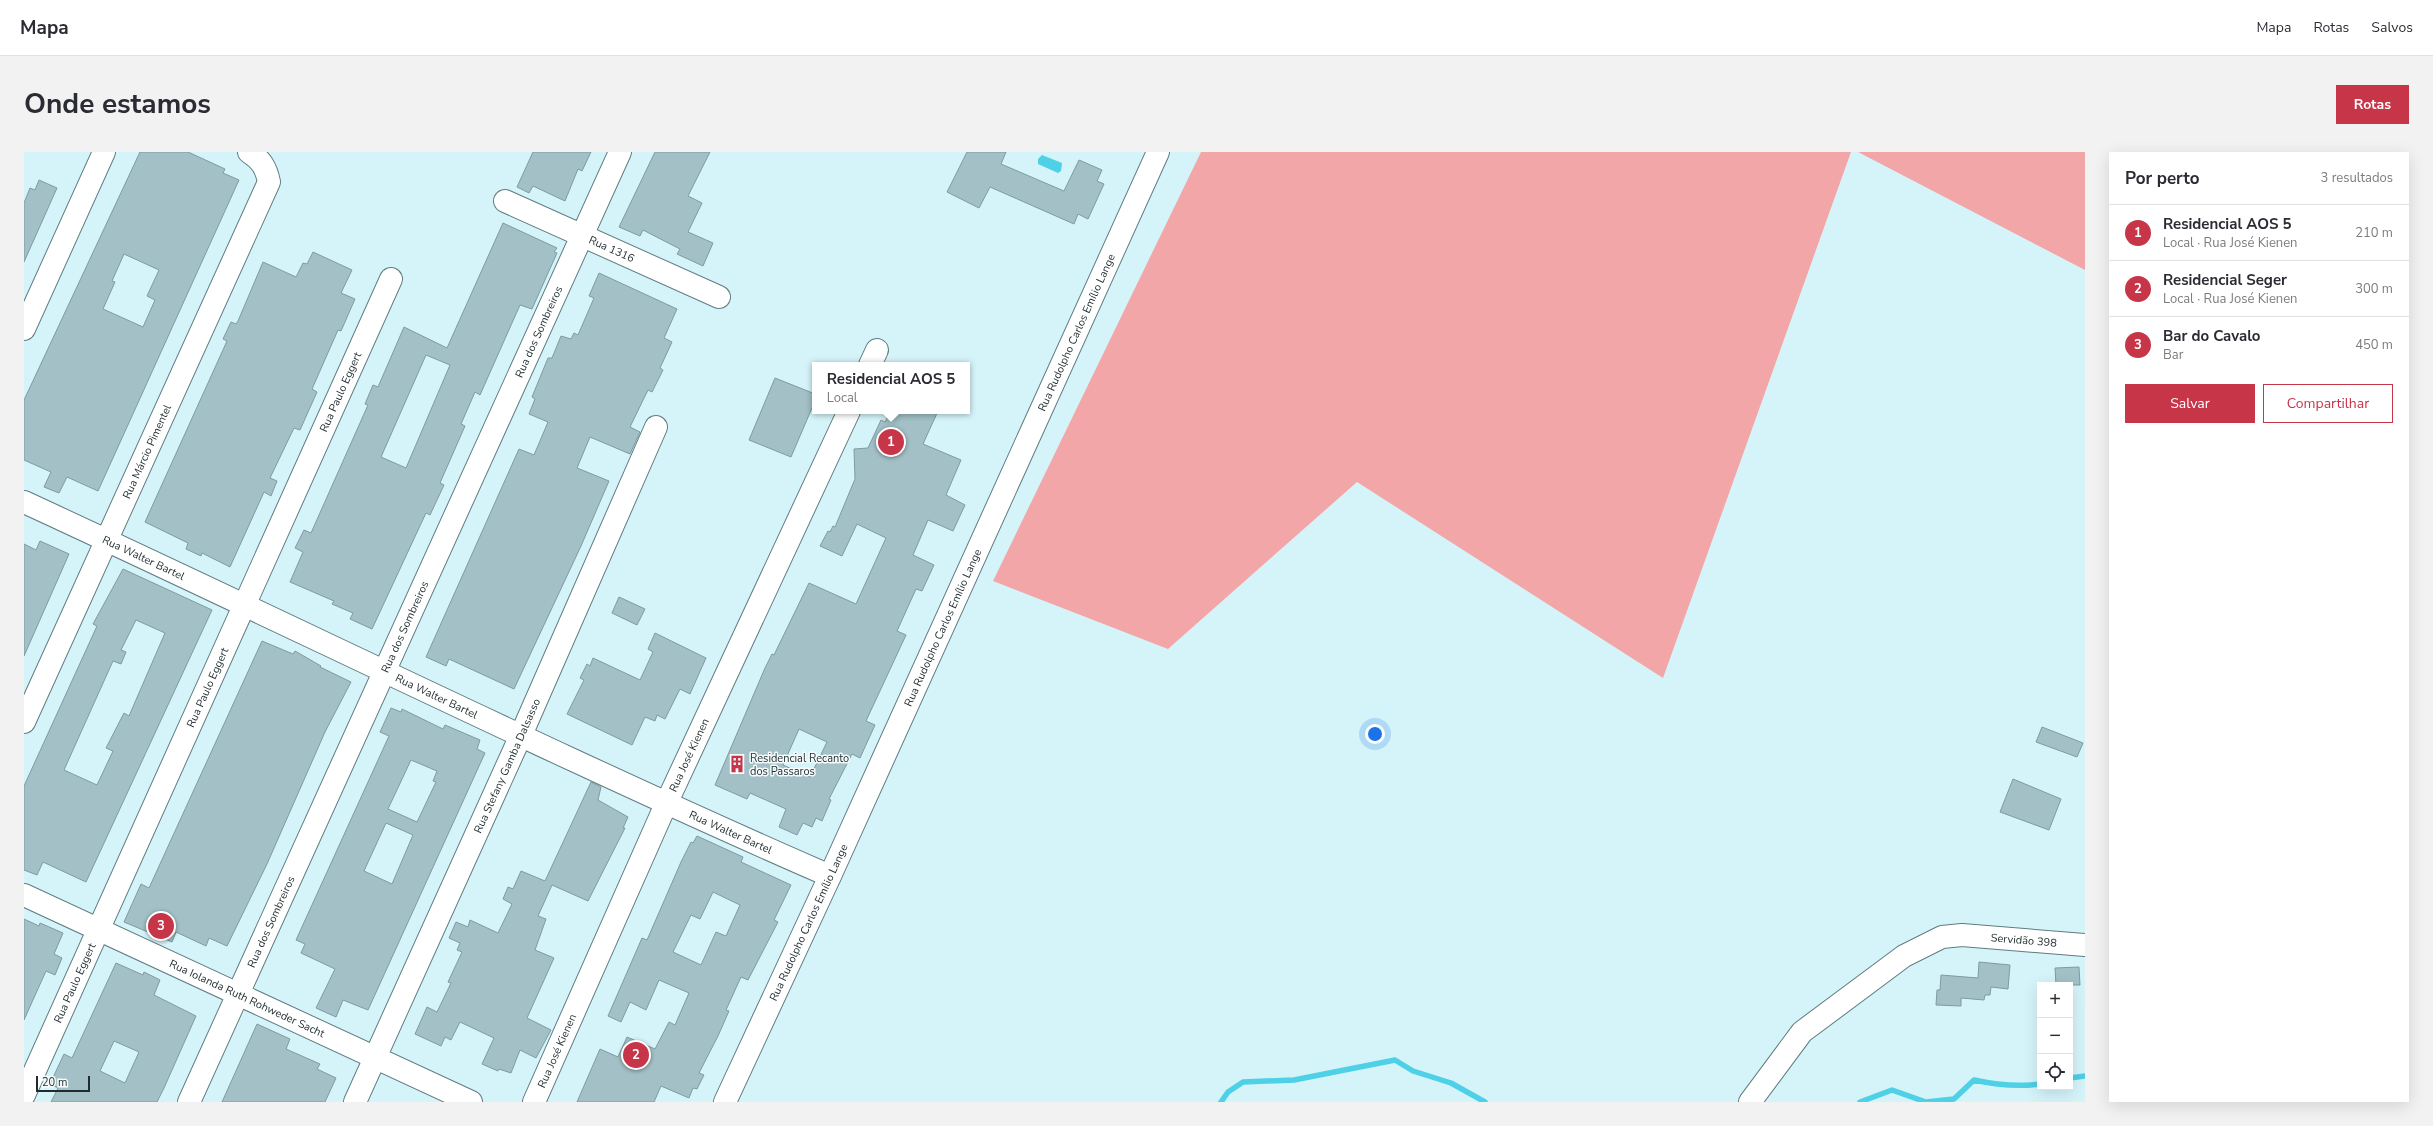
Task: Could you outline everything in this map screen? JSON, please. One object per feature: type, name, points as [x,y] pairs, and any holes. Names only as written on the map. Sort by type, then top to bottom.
[{"type":"street","points":[[24,329],[104,152]]},
{"type":"street","name":"Rua Márcio Pimentel","points":[[24,722],[269,182],[261,160],[249,152]]},
{"type":"street","name":"Rua dos Sombreiros","points":[[189,1102],[620,152]]},
{"type":"street","name":"Rua Rudolpho Carlos Emílio Lange","points":[[725,1102],[830,876],[1158,152]]},
{"type":"street","name":"Rua 1316","points":[[505,201],[719,298]]},
{"type":"street","name":"Rua Paulo Eggert","points":[[24,1095],[100,930],[243,604],[391,279]]},
{"type":"street","name":"Rua José Kienen","points":[[534,1102],[666,804],[848,414]]},
{"type":"street","name":"Rua Stefany Gamba Dalsasso","points":[[355,1102],[521,735],[656,427]]},
{"type":"street","name":"Rua Walter Bartel","points":[[24,502],[385,670],[666,804],[830,876]]},
{"type":"street","name":"Rua Iolanda Ruth Rohweder Sacht","points":[[24,895],[374,1059],[471,1102]]},
{"type":"street","name":"Servidão 398","points":[[1750,1102],[1802,1032],[1904,956],[1942,937],[1962,935],[2085,945]]},
{"type":"shaded area","points":[[1201,152],[1851,152],[1663,678],[1357,482],[1168,649],[993,581]]},
{"type":"shaded area","points":[[1858,152],[2085,152],[2085,270]]},
{"type":"water","points":[[1042,155],[1062,163],[1061,171],[1058,173],[1038,164],[1038,159]]},
{"type":"building","points":[[140,152],[188,152],[225,169],[223,173],[239,180],[98,491],[67,477],[59,493],[44,487],[51,472],[24,460],[24,400]],"holes":[[[124,254],[159,270],[147,296],[155,300],[143,327],[103,309],[115,282],[112,281]]]},
{"type":"building","points":[[533,152],[591,152],[582,171],[578,169],[565,201],[533,186],[529,193],[517,187]]},
{"type":"building","points":[[655,152],[710,152],[688,196],[702,203],[688,232],[713,243],[703,266],[677,254],[680,249],[643,230],[640,236],[619,227]]},
{"type":"building","points":[[967,152],[1006,152],[1001,164],[1064,191],[1079,160],[1102,170],[1097,181],[1104,184],[1088,219],[1078,214],[1074,224],[990,187],[979,208],[947,192]]},
{"type":"building","points":[[39,180],[57,188],[24,262],[24,203],[30,188],[35,190]]},
{"type":"building","points":[[503,223],[557,248],[554,252],[557,253],[532,309],[520,305],[480,395],[475,392],[461,424],[465,426],[440,483],[444,485],[430,515],[426,513],[372,629],[350,619],[353,613],[332,604],[334,601],[290,582],[303,552],[295,548],[304,530],[311,533],[368,405],[365,404],[373,385],[378,387],[404,327],[447,348]],"holes":[[[426,355],[450,365],[406,468],[381,457]]]},
{"type":"building","points":[[313,252],[352,270],[341,293],[355,299],[341,331],[338,330],[312,389],[317,392],[300,430],[294,428],[270,478],[277,481],[271,496],[264,492],[230,567],[202,553],[201,556],[186,549],[188,543],[145,522],[227,341],[223,339],[231,322],[236,324],[238,321],[263,262],[296,277],[303,263],[307,264]]},
{"type":"building","points":[[599,273],[677,309],[664,338],[672,342],[660,368],[663,370],[652,392],[648,390],[630,427],[640,432],[630,454],[590,437],[577,468],[609,481],[581,546],[514,689],[449,659],[446,666],[426,657],[519,449],[534,455],[548,422],[529,414],[535,399],[532,397],[548,358],[552,358],[561,336],[571,339],[574,333],[578,335],[594,298],[589,296]]},
{"type":"building","points":[[775,378],[812,393],[812,408],[791,457],[749,440]]},
{"type":"building","points":[[889,414],[894,416],[895,414],[937,414],[923,444],[961,460],[946,495],[965,505],[953,531],[928,520],[913,555],[934,565],[922,591],[916,589],[897,631],[906,635],[866,721],[875,725],[860,758],[852,754],[829,799],[831,800],[822,821],[816,818],[812,827],[803,823],[797,835],[779,827],[786,809],[750,793],[747,799],[715,785],[765,668],[772,654],[774,655],[809,583],[856,604],[886,538],[857,524],[842,556],[820,546],[828,531],[830,532],[833,526],[835,527],[855,479],[854,449],[868,448],[881,420],[885,422]],"holes":[[[799,729],[827,742],[810,777],[783,765]]]},
{"type":"building","points":[[40,541],[69,554],[24,656],[24,544],[36,550]]},
{"type":"building","points":[[123,569],[212,610],[86,882],[43,862],[37,875],[24,870],[24,786],[97,626],[93,624]],"holes":[[[136,620],[165,633],[129,716],[124,713],[106,748],[113,751],[97,785],[64,770],[113,661],[121,664],[126,652],[121,650]]]},
{"type":"building","points":[[619,597],[645,609],[637,625],[612,613]]},
{"type":"building","points":[[655,633],[706,658],[690,694],[680,689],[665,719],[657,715],[655,721],[645,717],[632,745],[567,714],[584,680],[580,678],[587,664],[590,666],[593,658],[640,680],[653,652],[648,649]]},
{"type":"building","points":[[262,641],[293,654],[295,651],[321,666],[320,667],[351,682],[325,732],[267,864],[227,946],[209,938],[206,946],[176,932],[172,942],[124,922],[141,884],[149,888]]},
{"type":"building","points":[[391,708],[401,712],[402,709],[443,729],[445,725],[480,740],[477,749],[485,753],[368,1010],[343,1000],[336,1017],[316,1008],[335,969],[301,953],[305,944],[296,940],[389,736],[380,732]],"holes":[[[411,760],[437,771],[433,781],[436,782],[417,822],[388,809]],[[386,823],[413,835],[392,884],[364,871]]]},
{"type":"building","points":[[2042,727],[2083,743],[2077,757],[2036,742]]},
{"type":"building","points":[[2013,779],[2061,799],[2049,830],[2000,812]]},
{"type":"building","points":[[591,782],[601,787],[598,800],[628,817],[623,828],[625,828],[588,901],[552,885],[538,916],[546,919],[535,950],[554,958],[527,1018],[551,1030],[536,1058],[520,1050],[511,1073],[499,1069],[498,1071],[482,1064],[494,1038],[460,1022],[451,1040],[445,1037],[441,1046],[415,1034],[427,1007],[437,1012],[451,983],[448,982],[462,952],[457,950],[460,943],[449,938],[456,922],[468,927],[470,920],[498,933],[512,904],[503,899],[508,887],[513,889],[521,871],[545,881]]},
{"type":"building","points":[[697,836],[743,857],[741,862],[791,885],[774,920],[778,922],[748,980],[741,977],[726,1010],[729,1011],[699,1073],[704,1075],[697,1089],[693,1088],[689,1098],[661,1086],[654,1102],[577,1102],[600,1049],[618,1057],[627,1037],[655,1049],[669,1022],[675,1025],[689,993],[659,980],[646,1010],[630,1002],[621,1022],[608,1016],[642,938],[647,940],[681,862],[691,842],[693,843]],"holes":[[[713,892],[740,905],[726,936],[716,932],[701,965],[673,952],[691,915],[700,919]]]},
{"type":"building","points":[[24,919],[39,926],[40,923],[63,933],[54,954],[62,958],[55,975],[46,971],[24,1020]]},
{"type":"building","points":[[1979,962],[2010,965],[2008,989],[1991,987],[1990,995],[1985,995],[1984,1000],[1961,998],[1961,1006],[1936,1005],[1937,990],[1940,990],[1941,975],[1978,978]]},
{"type":"building","points":[[116,963],[143,975],[144,972],[160,980],[154,995],[196,1016],[157,1102],[51,1102],[58,1088],[50,1084],[64,1054],[72,1058]],"holes":[[[114,1041],[139,1052],[125,1083],[100,1071]]]},
{"type":"building","points":[[2079,967],[2080,985],[2073,985],[2073,982],[2056,982],[2055,968]]},
{"type":"building","points":[[257,1024],[290,1039],[286,1049],[320,1064],[317,1069],[336,1078],[325,1102],[222,1102]]},
{"type":"waterway","points":[[1221,1102],[1228,1092],[1243,1082],[1294,1080],[1395,1060],[1413,1071],[1451,1083],[1485,1102]]},
{"type":"waterway","points":[[2073,1078],[2085,1076]]},
{"type":"waterway","points":[[1860,1102],[1892,1090],[1926,1102],[1954,1099],[1974,1080],[2007,1085],[2037,1084]]},
{"type":"place","name":"Residencial AOS 5","points":[[891,442]]},
{"type":"place","name":"Residencial Recanto dos Passaros","points":[[737,764]]},
{"type":"place","name":"Bar do Cavalo","points":[[161,926]]},
{"type":"place","name":"Residencial Seger","points":[[636,1055]]}]
